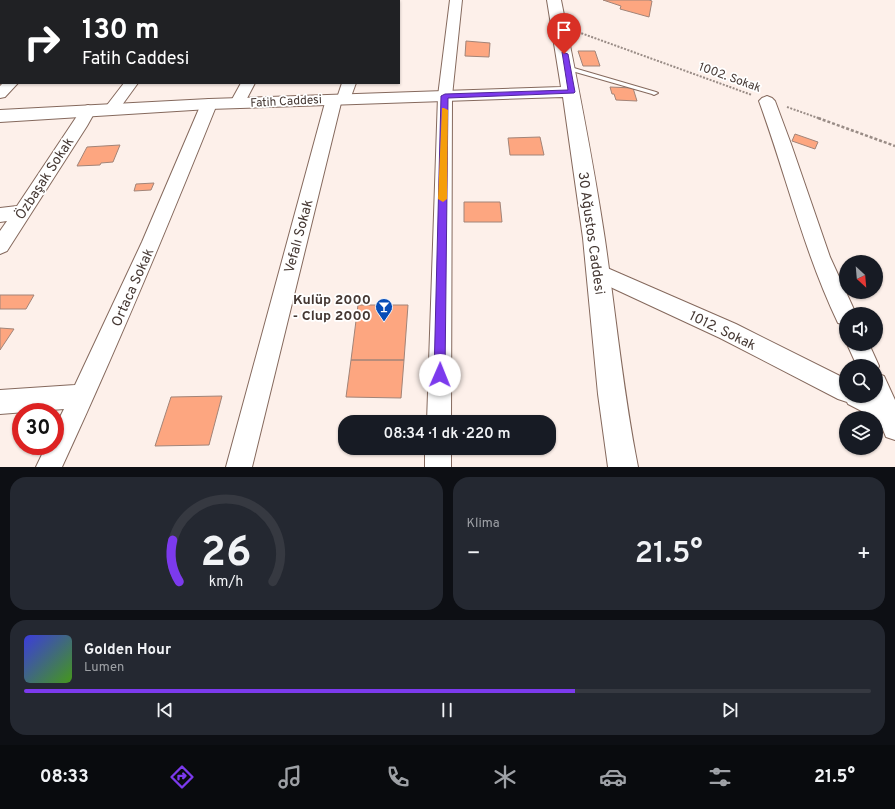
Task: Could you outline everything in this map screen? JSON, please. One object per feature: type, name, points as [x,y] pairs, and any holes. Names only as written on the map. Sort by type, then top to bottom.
[{"type":"street","points":[[439,415],[445,96],[456,0]]},
{"type":"street","name":"30 Ağustos Caddesi","points":[[554,0],[572,92],[598,272],[614,421],[623,467]]},
{"type":"street","points":[[0,94],[10,84]]},
{"type":"street","points":[[112,109],[130,84]]},
{"type":"street","points":[[238,104],[248,84]]},
{"type":"street","name":"Fatih Caddesi","points":[[0,116],[88,110],[238,104],[342,93],[445,96],[572,92]]},
{"type":"street","name":"Vefalı Sokak","points":[[239,467],[342,93]]},
{"type":"street","points":[[767,100],[784,144],[820,256],[842,307]]},
{"type":"street","name":"Ortaca Sokak","points":[[49,467],[83,396],[165,212],[209,104]]},
{"type":"street","name":"Özbaşak Sokak","points":[[0,246],[88,110]]},
{"type":"street","points":[[0,215],[22,212]]},
{"type":"street","name":"1012. Sokak","points":[[598,272],[728,332],[839,388]]},
{"type":"street","points":[[0,402],[83,396]]},
{"type":"street","points":[[883,398],[893,418]]},
{"type":"street","points":[[868,403],[893,418]]},
{"type":"street","points":[[438,455],[438,467]]},
{"type":"lane","points":[[567,68],[654,93]]},
{"type":"path","name":"1002. Sokak","points":[[559,25],[895,146]]},
{"type":"building","points":[[603,0],[652,1],[649,17],[620,9],[621,6]]},
{"type":"building","points":[[466,41],[490,43],[489,57],[465,56]]},
{"type":"building","points":[[578,51],[595,51],[600,66],[583,66]]},
{"type":"building","points":[[610,87],[633,88],[637,101],[616,100]]},
{"type":"building","points":[[795,134],[818,142],[815,149],[792,141]]},
{"type":"building","points":[[540,137],[544,155],[510,155],[508,138]]},
{"type":"building","points":[[120,145],[113,162],[101,163],[100,165],[77,166],[87,147]]},
{"type":"building","points":[[154,183],[151,190],[134,191],[136,184]]},
{"type":"building","points":[[464,202],[500,202],[502,222],[464,222]]},
{"type":"building","points":[[0,295],[34,295],[26,309],[0,309]]},
{"type":"building","points":[[358,305],[408,305],[404,360],[351,360]]},
{"type":"building","points":[[0,328],[14,329],[0,350]]},
{"type":"building","points":[[351,360],[404,360],[401,398],[346,397]]},
{"type":"building","points":[[222,396],[209,445],[155,446],[171,397]]},
{"type":"slow traffic","points":[[443,199],[444,110]]},
{"type":"place","name":"Kulüp 2000 - Clup 2000","points":[[384,322]]},
{"type":"route","points":[[440,375],[445,96],[572,92],[564,54]]}]
